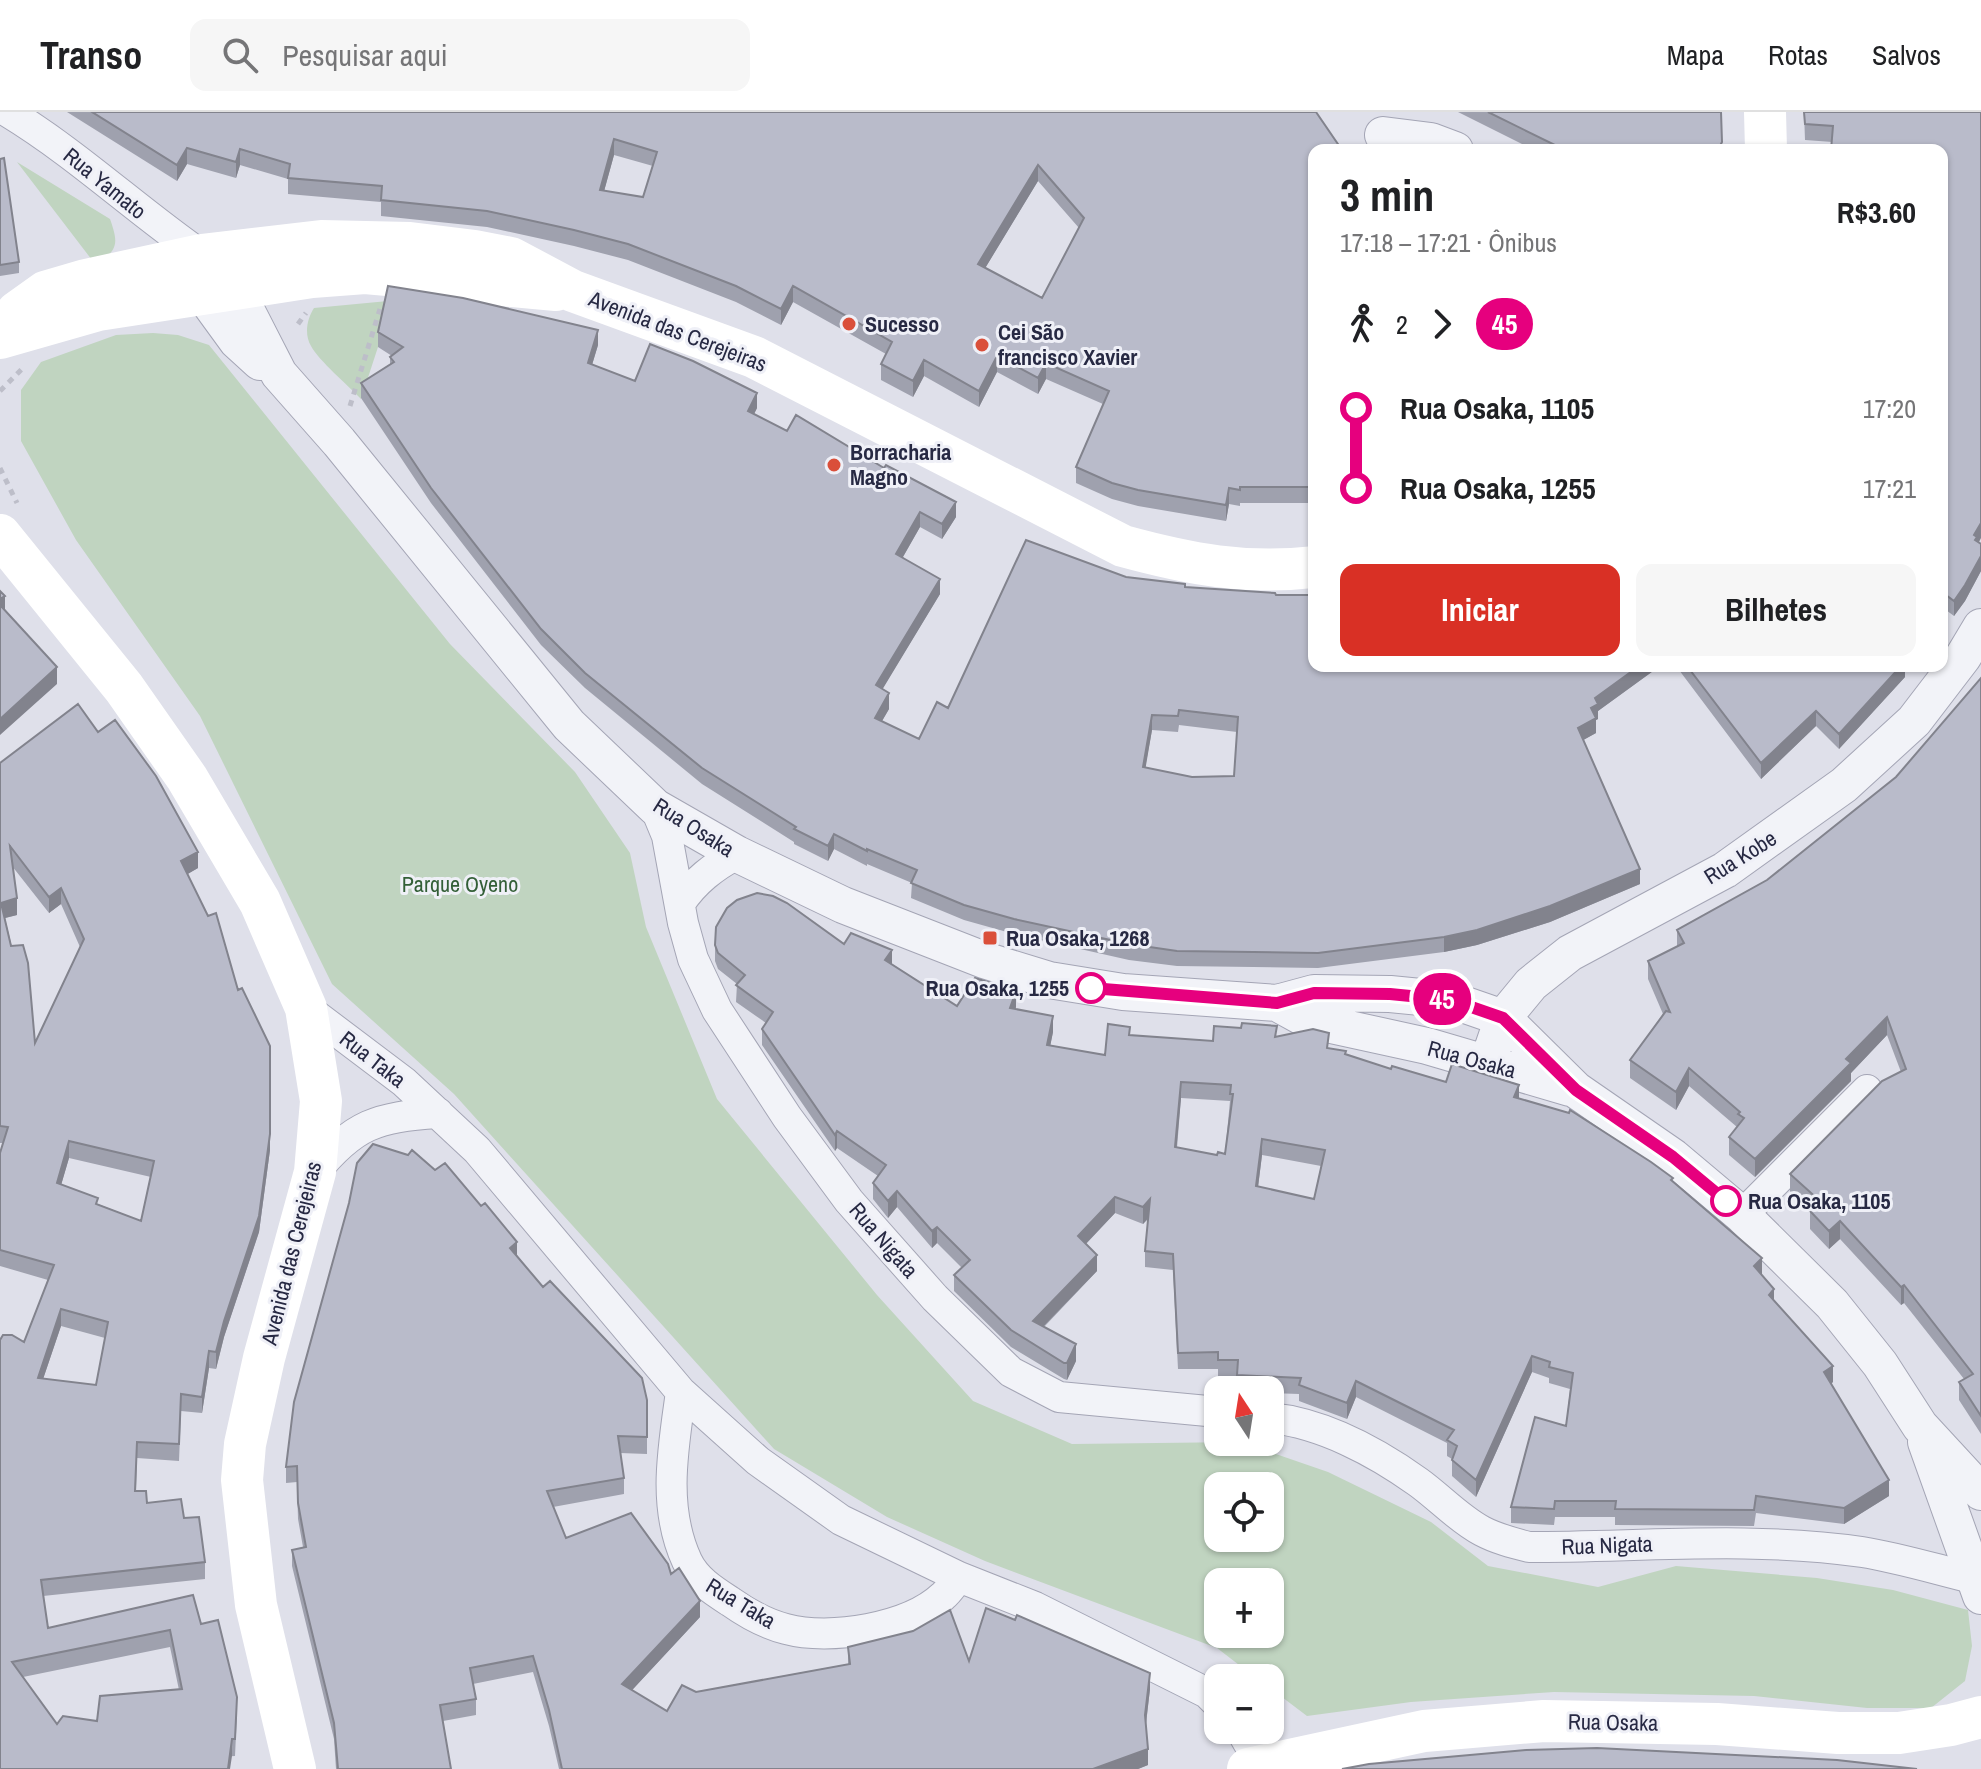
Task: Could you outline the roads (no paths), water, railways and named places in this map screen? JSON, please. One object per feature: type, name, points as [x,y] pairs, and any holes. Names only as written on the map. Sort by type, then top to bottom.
[{"type":"main road","points":[[1765,112],[1766,144]]},
{"type":"main road","name":"Avenida das Cerejeiras","points":[[0,336],[17,312],[45,292],[86,280],[204,274],[312,277],[365,273],[573,291],[754,357],[1123,546],[1179,562],[1236,569],[1308,568]]},
{"type":"main road","name":"Avenida das Cerejeiras","points":[[0,535],[124,688],[187,778],[260,902],[306,1008],[321,1101],[315,1172],[264,1358],[245,1444],[242,1480],[256,1605],[295,1769]]},
{"type":"main road","name":"Rua Osaka","points":[[1250,1755],[1424,1731],[1544,1721],[1717,1724],[1838,1733],[1899,1733],[1981,1717]]},
{"type":"street","name":"Rua Yamato","points":[[8,112],[47,136],[103,178],[156,224],[204,274]]},
{"type":"street","points":[[1378,132],[1439,144]]},
{"type":"street","name":"Rua Osaka","points":[[204,274],[279,374],[339,442],[569,725],[655,807],[737,854],[843,905],[984,960],[1049,980],[1123,992],[1277,1003],[1314,993],[1390,994],[1451,1000],[1503,1018],[1576,1090],[1673,1157],[1742,1215],[1832,1304],[1880,1364],[1920,1426],[1981,1492]]},
{"type":"street","name":"Rua Kobe","points":[[1948,661],[1981,627]]},
{"type":"street","name":"Rua Kobe","points":[[1488,1062],[1503,1018],[1531,984],[1570,953],[1725,870],[1844,785],[1914,721],[1936,674]]},
{"type":"street","name":"Rua Nigata","points":[[655,807],[667,836],[693,959],[717,1010],[787,1117],[849,1201],[935,1298],[1011,1372],[1059,1397],[1204,1411]]},
{"type":"street","points":[[680,903],[693,885],[716,865],[737,854]]},
{"type":"street","name":"Rua Osaka","points":[[1277,1003],[1308,1020],[1488,1062],[1576,1090]]},
{"type":"street","name":"Rua Taka","points":[[306,1008],[404,1082],[477,1150],[681,1392],[758,1461],[805,1497],[841,1520],[959,1577],[1035,1607],[1204,1691]]},
{"type":"street","points":[[1742,1215],[1867,1090]]},
{"type":"street","name":"Rua Taka","points":[[315,1172],[337,1144],[364,1126],[400,1115],[438,1113]]},
{"type":"street","name":"Rua Taka","points":[[681,1392],[671,1465],[673,1517],[688,1563],[705,1585],[725,1599],[765,1623],[788,1630],[828,1635],[875,1627],[915,1614],[943,1597],[959,1577]]},
{"type":"street","name":"Rua Nigata","points":[[1284,1421],[1315,1429],[1358,1446],[1391,1463],[1480,1530],[1529,1547],[1675,1543],[1863,1552],[1978,1587]]},
{"type":"street","name":"Rua Osaka","points":[[1920,1426],[1978,1587]]},
{"type":"place","name":"Sucesso","points":[[849,324]]},
{"type":"place","name":"Cei São francisco Xavier","points":[[982,345]]},
{"type":"place","name":"Borracharia Magno","points":[[834,465]]},
{"type":"place","name":"Rua Osaka, 1268","points":[[990,938]]},
{"type":"place","name":"Rua Osaka, 1255","points":[[1091,988]]},
{"type":"place","name":"Rua Osaka, 1105","points":[[1726,1201]]},
{"type":"park label","name":"Parque Oyeno","points":[[460,884]]}]
